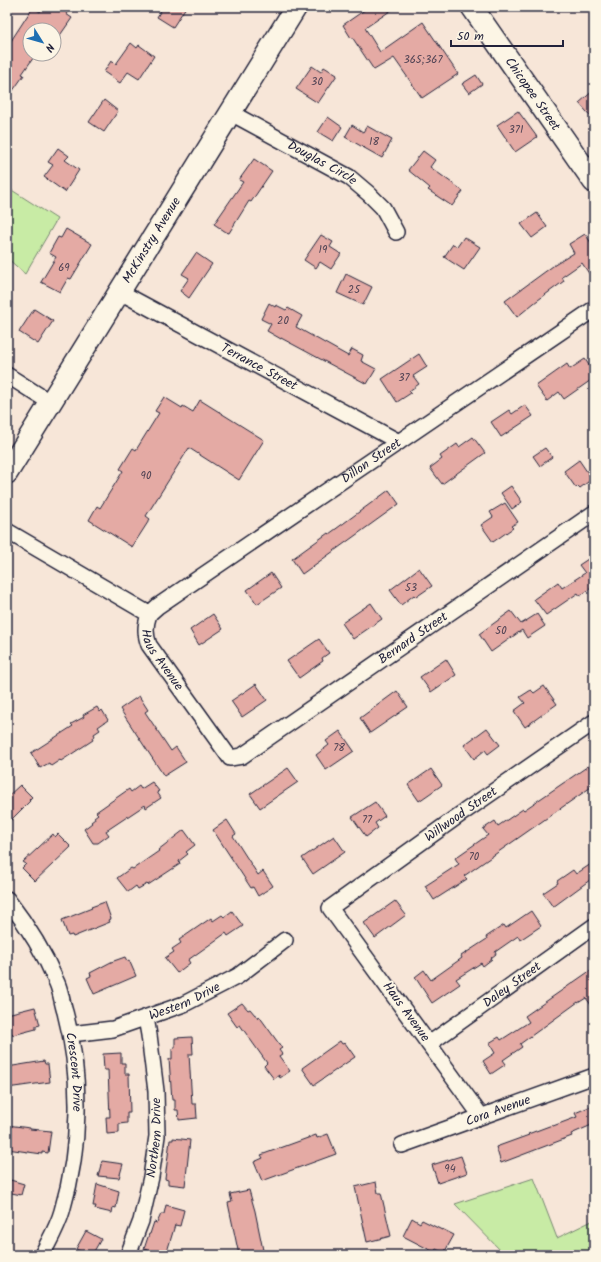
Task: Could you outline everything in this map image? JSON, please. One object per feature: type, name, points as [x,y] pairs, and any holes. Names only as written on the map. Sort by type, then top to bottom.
[{"type":"street","name":"McKinstry Avenue","points":[[7,474],[296,7]]},
{"type":"street","name":"Chicopee Street","points":[[472,7],[594,182]]},
{"type":"street","name":"Douglas Circle","points":[[231,112],[349,177],[383,208],[396,232]]},
{"type":"street","name":"Terrance Street","points":[[120,292],[399,442]]},
{"type":"street","name":"Dillon Street","points":[[149,614],[158,606],[594,309]]},
{"type":"street","points":[[7,375],[51,403]]},
{"type":"street","name":"Bernard Street","points":[[230,758],[242,756],[594,513]]},
{"type":"street","name":"Haus Avenue","points":[[7,531],[149,614],[145,634],[149,645],[230,758]]},
{"type":"street","name":"Willwood Street","points":[[330,908],[458,816],[594,722]]},
{"type":"street","name":"Crescent Drive","points":[[7,899],[24,921],[41,948],[57,984],[71,1034],[77,1086],[74,1154],[69,1182],[62,1212],[42,1255]]},
{"type":"street","name":"Haus Avenue","points":[[330,908],[481,1116]]},
{"type":"street","name":"Daley Street","points":[[429,1044],[594,926]]},
{"type":"street","name":"Western Drive","points":[[71,1034],[113,1029],[184,1004],[238,976],[285,940]]},
{"type":"street","name":"Northern Drive","points":[[128,1255],[141,1221],[151,1177],[157,1136],[156,1090],[146,1018]]},
{"type":"street","name":"Cora Avenue","points":[[402,1145],[594,1076]]},
{"type":"green space","points":[[7,187],[57,219],[25,274],[7,258]]},
{"type":"green space","points":[[534,1178],[557,1238],[594,1220],[594,1255],[505,1255],[455,1204]]},
{"type":"building","points":[[33,7],[40,12],[44,7],[71,7],[66,14],[72,18],[62,32],[62,22],[23,22]]},
{"type":"building","points":[[163,7],[186,7],[173,27],[157,17]]},
{"type":"building","points":[[369,7],[396,7],[365,28],[380,52],[423,22],[458,74],[422,98],[394,58],[374,70],[343,25]]},
{"type":"building","points":[[22,24],[22,62],[30,62],[22,74],[24,75],[7,99],[7,47]]},
{"type":"building","points":[[131,43],[137,48],[139,45],[154,56],[139,79],[128,72],[120,83],[104,72],[111,61],[116,64]]},
{"type":"building","points":[[312,66],[321,72],[324,67],[337,75],[318,103],[296,89]]},
{"type":"building","points":[[476,75],[482,84],[469,93],[462,84]]},
{"type":"building","points":[[594,90],[594,120],[579,103]]},
{"type":"building","points":[[104,100],[118,111],[104,132],[89,122]]},
{"type":"building","points":[[518,111],[537,137],[515,152],[497,125]]},
{"type":"building","points":[[328,117],[342,127],[333,141],[318,132]]},
{"type":"building","points":[[352,125],[363,132],[367,126],[392,140],[382,158],[345,137]]},
{"type":"building","points":[[58,148],[69,156],[65,160],[79,170],[65,192],[44,177],[53,165],[48,162]]},
{"type":"building","points":[[423,151],[435,160],[430,167],[463,191],[452,206],[428,190],[430,188],[408,170]]},
{"type":"building","points":[[254,159],[272,171],[251,202],[249,201],[229,233],[226,232],[214,224],[243,182],[239,180]]},
{"type":"building","points":[[537,213],[547,227],[532,238],[521,224]]},
{"type":"building","points":[[66,229],[92,244],[71,279],[68,278],[60,292],[41,282],[56,257],[49,253],[58,237],[61,238]]},
{"type":"building","points":[[585,234],[594,247],[594,281],[582,263],[562,277],[564,281],[517,317],[505,301],[553,266],[574,253],[569,244]]},
{"type":"building","points":[[321,235],[333,242],[330,247],[341,254],[331,269],[320,262],[316,268],[304,260]]},
{"type":"building","points":[[464,237],[480,247],[464,270],[444,257],[453,244],[457,247]]},
{"type":"building","points":[[196,253],[212,264],[189,298],[180,291],[189,278],[182,274]]},
{"type":"building","points":[[346,274],[372,287],[363,305],[337,293]]},
{"type":"building","points":[[269,303],[275,307],[276,305],[286,310],[288,308],[302,316],[296,327],[348,356],[352,349],[363,355],[361,361],[376,369],[367,384],[267,331],[271,324],[261,319]]},
{"type":"building","points":[[34,309],[53,321],[38,344],[19,332]]},
{"type":"building","points":[[419,354],[427,367],[413,376],[419,384],[409,391],[411,393],[397,402],[382,379]]},
{"type":"building","points":[[585,359],[594,373],[594,378],[564,399],[559,392],[547,401],[536,386],[567,364],[570,369]]},
{"type":"building","points":[[164,397],[182,408],[183,406],[193,412],[200,400],[264,440],[239,480],[189,448],[146,516],[150,519],[132,547],[89,520],[97,506],[100,508],[123,471],[120,469],[133,448],[136,450],[159,413],[155,411]]},
{"type":"building","points":[[525,405],[533,416],[501,437],[491,422],[509,410],[512,414]]},
{"type":"building","points":[[473,437],[485,453],[442,484],[430,468],[442,459],[440,456],[457,444],[459,447]]},
{"type":"building","points":[[545,448],[552,457],[540,466],[533,456]]},
{"type":"building","points":[[579,460],[592,479],[580,488],[578,486],[576,488],[564,471]]},
{"type":"building","points":[[511,486],[522,502],[512,509],[501,493]]},
{"type":"building","points":[[389,490],[399,504],[302,574],[292,559]]},
{"type":"building","points":[[505,503],[518,522],[511,526],[513,528],[493,542],[481,525],[493,517],[490,512]]},
{"type":"building","points":[[594,555],[594,586],[580,596],[578,593],[546,615],[534,599],[558,582],[562,588],[585,573],[579,565]]},
{"type":"building","points":[[419,568],[432,586],[416,597],[414,595],[401,605],[390,590]]},
{"type":"building","points":[[271,573],[281,588],[257,604],[247,590]]},
{"type":"building","points":[[371,603],[382,619],[353,639],[342,623]]},
{"type":"building","points":[[511,611],[521,624],[537,614],[545,626],[527,638],[522,630],[491,652],[479,634]]},
{"type":"building","points":[[213,614],[223,629],[199,645],[190,630]]},
{"type":"building","points":[[319,639],[329,653],[322,658],[323,661],[299,678],[287,661]]},
{"type":"building","points":[[446,659],[456,675],[431,692],[420,677]]},
{"type":"building","points":[[256,684],[267,700],[242,717],[231,701]]},
{"type":"building","points":[[544,686],[557,704],[525,727],[514,711],[525,703],[520,697],[531,690],[534,693]]},
{"type":"building","points":[[397,691],[408,707],[370,733],[360,718]]},
{"type":"building","points":[[139,696],[148,710],[145,712],[171,751],[176,747],[186,762],[164,776],[120,709]]},
{"type":"building","points":[[97,707],[100,712],[102,710],[108,720],[98,727],[100,730],[94,734],[95,736],[92,738],[93,740],[61,761],[60,760],[51,766],[49,763],[40,768],[31,753],[73,726],[71,724],[84,717],[83,715]]},
{"type":"building","points":[[487,728],[500,745],[488,754],[485,750],[474,759],[464,745]]},
{"type":"building","points":[[340,731],[354,751],[326,770],[316,755],[329,745],[326,741]]},
{"type":"building","points":[[594,762],[594,785],[464,876],[467,879],[434,900],[425,886],[459,864],[455,858],[488,835],[483,829],[495,821],[498,826]]},
{"type":"building","points":[[288,768],[298,782],[260,808],[250,794]]},
{"type":"building","points":[[431,769],[442,785],[419,801],[408,785]]},
{"type":"building","points":[[152,782],[159,791],[157,792],[161,798],[146,808],[145,805],[106,831],[109,835],[98,843],[93,843],[84,829],[95,819],[94,817],[98,814],[96,812],[129,789],[131,792],[139,786],[141,789]]},
{"type":"building","points":[[20,785],[32,797],[29,800],[30,801],[7,824],[7,797]]},
{"type":"building","points":[[375,802],[385,816],[375,823],[378,828],[366,837],[352,817]]},
{"type":"building","points":[[227,820],[236,834],[233,836],[258,875],[263,871],[273,886],[258,896],[253,887],[251,888],[213,830]]},
{"type":"building","points":[[184,830],[195,845],[186,852],[188,854],[179,861],[180,864],[148,885],[147,884],[138,889],[136,886],[128,892],[117,878],[159,851],[158,850]]},
{"type":"building","points":[[53,834],[55,837],[58,834],[71,847],[35,881],[22,868],[26,864],[23,862]]},
{"type":"building","points":[[334,836],[345,852],[313,874],[302,858]]},
{"type":"building","points":[[594,862],[594,877],[553,907],[543,893],[573,870],[576,874]]},
{"type":"building","points":[[395,901],[406,915],[375,938],[364,923]]},
{"type":"building","points":[[105,902],[111,919],[109,920],[110,922],[73,937],[72,935],[68,936],[62,920]]},
{"type":"building","points":[[232,911],[243,926],[228,936],[226,933],[188,960],[190,963],[177,973],[165,958],[174,952],[172,949],[181,943],[179,940],[211,918],[213,921],[222,915],[224,917]]},
{"type":"building","points":[[531,911],[541,926],[520,940],[518,936],[495,952],[496,954],[491,958],[492,959],[483,966],[481,963],[456,979],[460,984],[432,1003],[415,977],[424,970],[431,980],[462,958],[461,956],[487,939],[486,937],[504,925],[506,928]]},
{"type":"building","points":[[125,957],[127,961],[129,960],[136,976],[94,994],[87,978],[91,976],[90,973],[111,962]]},
{"type":"building","points":[[594,968],[594,1009],[586,998],[578,1002],[520,1044],[522,1047],[503,1060],[506,1064],[491,1074],[483,1061],[495,1053],[489,1043],[499,1037],[501,1040],[529,1022],[525,1016]]},
{"type":"building","points":[[242,1003],[258,1018],[259,1016],[282,1048],[279,1050],[282,1054],[279,1056],[290,1071],[280,1078],[279,1075],[274,1079],[264,1066],[267,1063],[240,1025],[237,1027],[227,1013]]},
{"type":"building","points":[[35,1007],[40,1025],[36,1026],[36,1029],[13,1035],[12,1033],[7,1034],[7,1014]]},
{"type":"building","points":[[192,1037],[193,1054],[189,1054],[192,1104],[196,1104],[197,1118],[179,1120],[178,1110],[175,1110],[175,1100],[172,1100],[169,1059],[172,1059],[172,1049],[175,1048],[175,1038]]},
{"type":"building","points":[[340,1041],[342,1044],[345,1043],[355,1057],[314,1085],[302,1068]]},
{"type":"building","points":[[121,1053],[121,1063],[125,1063],[125,1074],[129,1074],[130,1113],[127,1113],[127,1123],[119,1124],[119,1133],[107,1134],[106,1117],[110,1117],[108,1070],[104,1070],[103,1054]]},
{"type":"building","points":[[44,1061],[45,1064],[48,1064],[50,1082],[7,1088],[7,1067]]},
{"type":"building","points":[[594,1105],[594,1124],[571,1134],[572,1136],[501,1163],[496,1147],[577,1117],[575,1113]]},
{"type":"building","points":[[7,1125],[51,1131],[48,1153],[42,1152],[42,1154],[7,1149]]},
{"type":"building","points":[[328,1134],[336,1154],[262,1181],[254,1162],[263,1158],[261,1155],[316,1135],[317,1138]]},
{"type":"building","points":[[173,1138],[190,1140],[185,1186],[168,1184],[168,1180],[165,1179],[170,1140],[173,1140]]},
{"type":"building","points":[[461,1156],[467,1173],[438,1183],[432,1165]]},
{"type":"building","points":[[102,1161],[123,1164],[119,1178],[98,1176]]},
{"type":"building","points":[[7,1179],[24,1184],[21,1195],[7,1192]]},
{"type":"building","points":[[376,1182],[378,1193],[381,1193],[391,1236],[367,1242],[355,1187]]},
{"type":"building","points":[[97,1184],[119,1191],[116,1208],[113,1207],[112,1213],[95,1209],[96,1206],[93,1206]]},
{"type":"building","points":[[249,1190],[264,1255],[239,1255],[228,1203],[232,1202],[230,1194]]},
{"type":"building","points":[[166,1205],[184,1210],[180,1226],[175,1225],[166,1255],[146,1255],[148,1250],[144,1249],[149,1234],[154,1222],[157,1223],[161,1214],[164,1214]]},
{"type":"building","points":[[412,1218],[420,1223],[422,1220],[454,1235],[444,1253],[436,1249],[434,1252],[403,1236]]},
{"type":"building","points":[[86,1231],[101,1239],[92,1255],[78,1255],[80,1251],[76,1249]]}]
